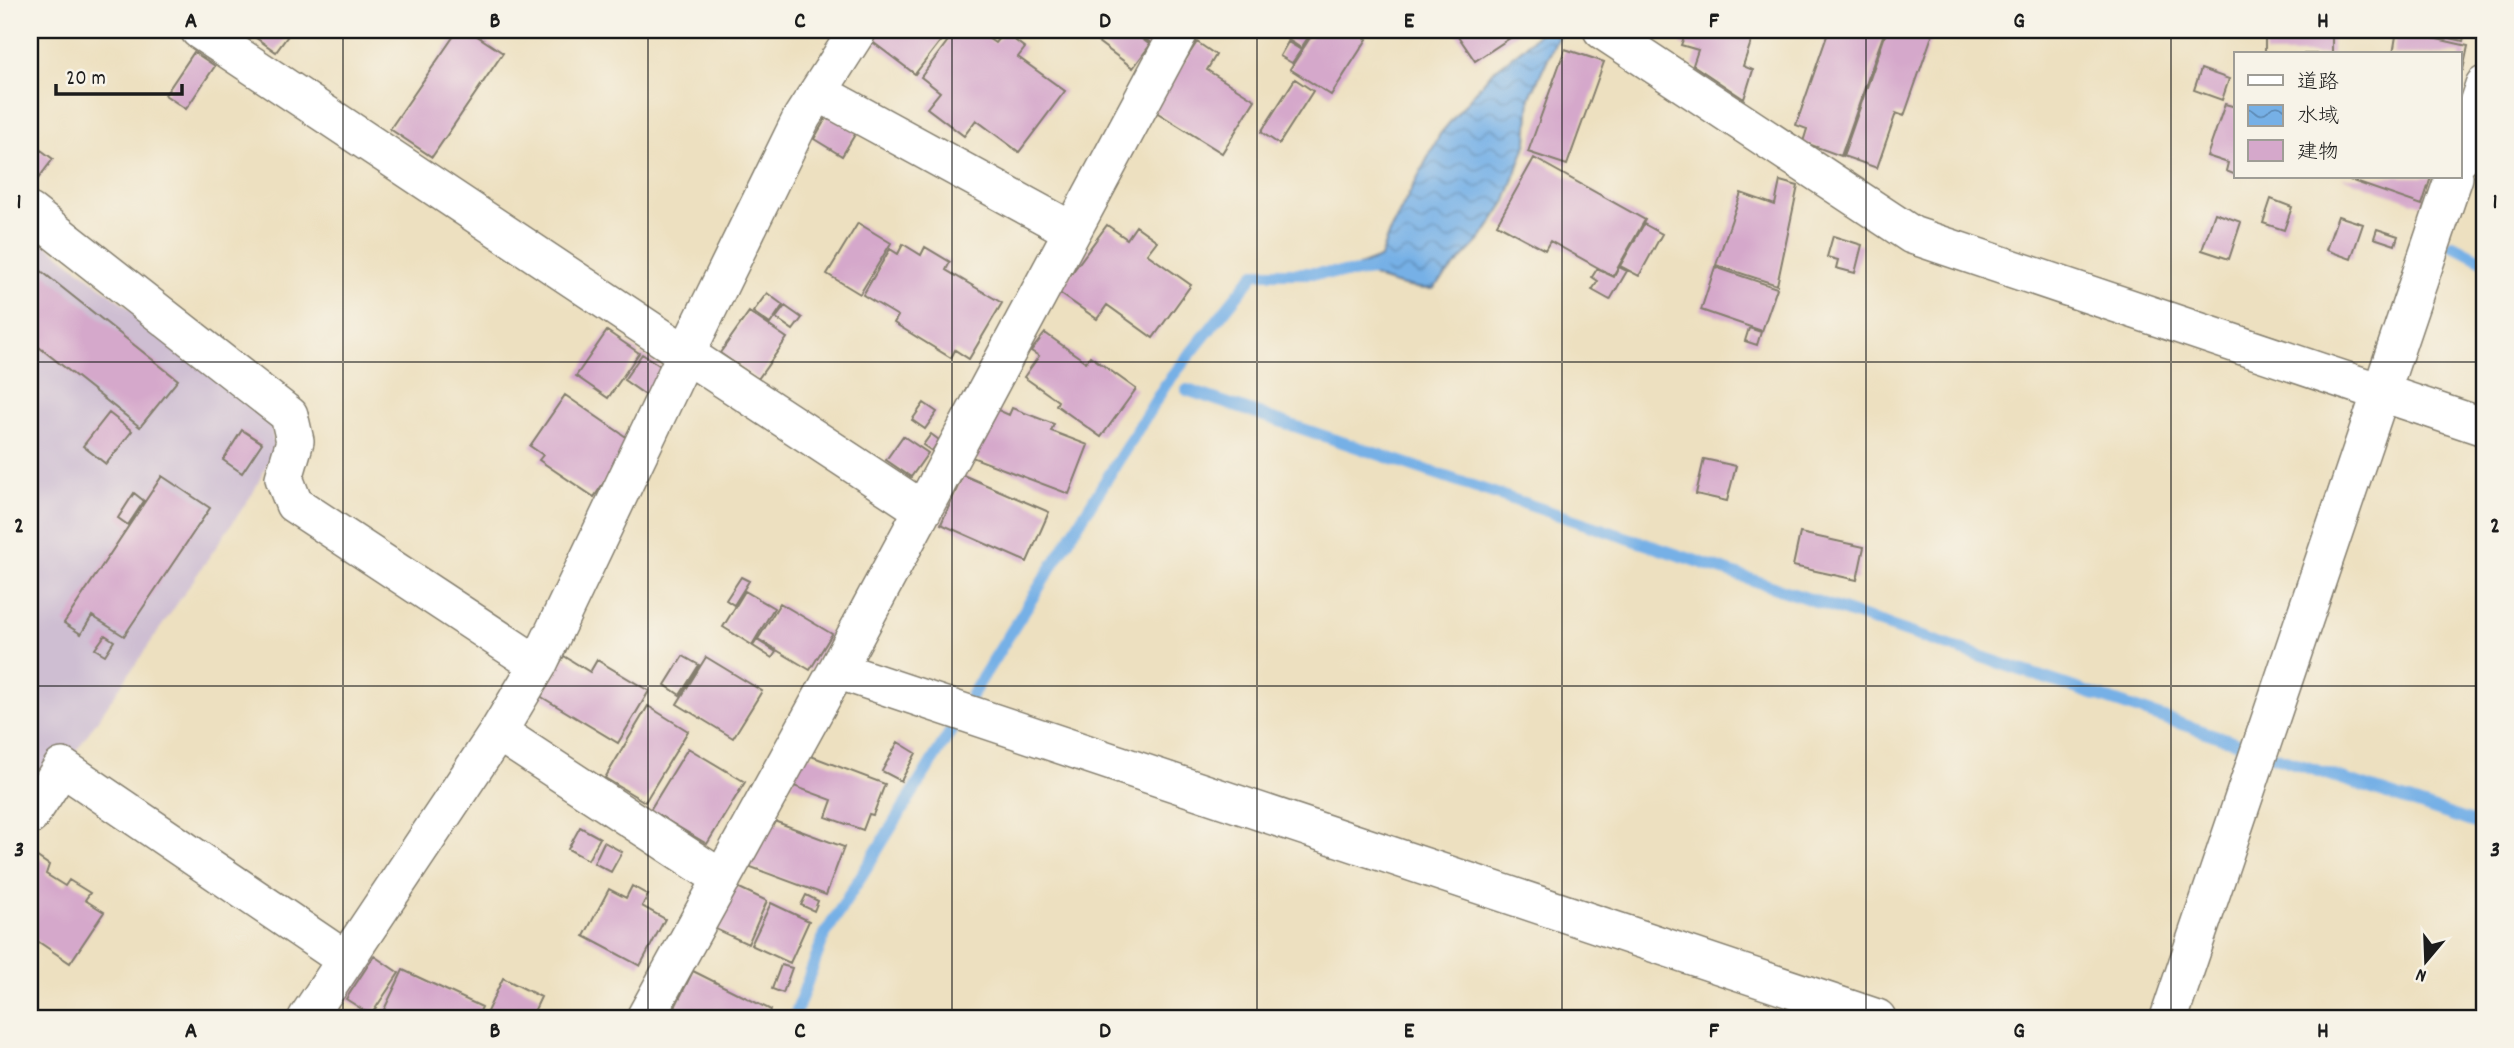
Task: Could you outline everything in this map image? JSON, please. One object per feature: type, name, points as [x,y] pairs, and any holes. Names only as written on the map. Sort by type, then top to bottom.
[{"type":"street","points":[[199,30],[923,510]]},
{"type":"street","points":[[324,1012],[346,960],[498,732],[538,665],[685,354],[802,117],[858,30]]},
{"type":"street","points":[[645,1018],[837,670],[1180,30]]},
{"type":"street","points":[[1602,30],[1912,235],[2484,427]]},
{"type":"street","points":[[2462,152],[2484,85]]},
{"type":"street","points":[[818,92],[1071,230]]},
{"type":"street","points":[[2169,1018],[2454,178]]},
{"type":"street","points":[[30,212],[289,415],[295,441],[284,478],[294,504],[538,665]]},
{"type":"street","points":[[837,670],[1877,1018]]},
{"type":"street","points":[[498,732],[722,879]]},
{"type":"street","points":[[30,816],[62,767],[346,960]]},
{"type":"shaded area","points":[[30,232],[271,417],[274,450],[253,493],[72,757],[30,795]]},
{"type":"water","points":[[1542,30],[1561,30],[1530,97],[1527,142],[1506,201],[1481,239],[1433,289],[1393,284],[1366,272],[1359,266],[1380,258],[1387,237],[1440,134],[1491,73]]},
{"type":"building","points":[[256,30],[292,30],[276,52],[252,35]]},
{"type":"building","points":[[458,30],[468,30],[503,53],[432,157],[390,129]]},
{"type":"building","points":[[878,30],[949,30],[915,74],[870,40]]},
{"type":"building","points":[[956,30],[976,30],[995,43],[1004,32],[1025,48],[1018,57],[1065,91],[1019,152],[976,120],[964,136],[927,108],[940,92],[921,77]]},
{"type":"building","points":[[1082,30],[1130,30],[1150,45],[1133,68]]},
{"type":"building","points":[[1133,30],[1161,30],[1151,43]]},
{"type":"building","points":[[1280,30],[1313,30],[1301,48],[1278,33]]},
{"type":"building","points":[[1315,30],[1352,30],[1367,39],[1331,95],[1290,69]]},
{"type":"building","points":[[1454,30],[1522,30],[1475,61]]},
{"type":"building","points":[[1687,30],[1755,30],[1743,66],[1753,70],[1744,99],[1693,65],[1698,50],[1681,45]]},
{"type":"building","points":[[1829,30],[1885,30],[1841,156],[1803,142],[1807,129],[1796,125]]},
{"type":"building","points":[[1887,30],[1934,30],[1904,116],[1896,113],[1877,168],[1843,156]]},
{"type":"building","points":[[2265,30],[2332,30],[2332,52],[2265,52]]},
{"type":"building","points":[[2397,30],[2468,46],[2463,70],[2462,52],[2393,52]]},
{"type":"building","points":[[2415,30],[2466,30],[2463,41]]},
{"type":"building","points":[[1197,42],[1216,55],[1207,70],[1255,100],[1222,153],[1153,110]]},
{"type":"building","points":[[1288,42],[1301,50],[1292,63],[1280,56]]},
{"type":"building","points":[[1565,49],[1604,62],[1567,165],[1528,152]]},
{"type":"building","points":[[194,52],[215,66],[186,109],[165,95]]},
{"type":"building","points":[[2201,69],[2229,79],[2222,100],[2194,90]]},
{"type":"building","points":[[1295,79],[1313,91],[1279,144],[1261,132]]},
{"type":"building","points":[[2225,104],[2234,106],[2234,174],[2226,171],[2228,163],[2207,156]]},
{"type":"building","points":[[829,113],[857,131],[842,156],[814,139]]},
{"type":"building","points":[[41,150],[53,159],[37,180],[30,175],[30,164]]},
{"type":"building","points":[[1534,158],[1645,220],[1613,276],[1550,241],[1545,250],[1497,224]]},
{"type":"building","points":[[2344,178],[2431,178],[2422,205]]},
{"type":"building","points":[[1780,181],[1798,186],[1777,285],[1716,265],[1741,193],[1775,205]]},
{"type":"building","points":[[2271,199],[2292,207],[2284,230],[2263,223]]},
{"type":"building","points":[[2215,213],[2241,222],[2229,259],[2202,250]]},
{"type":"building","points":[[2338,216],[2363,224],[2351,259],[2326,250]]},
{"type":"building","points":[[858,223],[891,243],[860,294],[827,274]]},
{"type":"building","points":[[1644,224],[1662,234],[1639,276],[1620,266]]},
{"type":"building","points":[[1107,225],[1127,239],[1136,226],[1157,241],[1147,254],[1191,285],[1153,338],[1107,305],[1097,319],[1058,292]]},
{"type":"building","points":[[2377,229],[2398,236],[2395,245],[2374,238]]},
{"type":"building","points":[[1833,236],[1862,245],[1855,273],[1836,268],[1838,260],[1827,257]]},
{"type":"building","points":[[903,244],[921,255],[925,247],[950,262],[946,270],[1002,303],[969,359],[955,350],[951,358],[894,323],[898,316],[863,295],[890,249],[898,254]]},
{"type":"building","points":[[30,262],[178,380],[140,427],[30,340]]},
{"type":"building","points":[[1619,267],[1627,271],[1610,300],[1592,290],[1598,281],[1592,277],[1597,269],[1614,277]]},
{"type":"building","points":[[1715,267],[1777,288],[1762,331],[1701,310]]},
{"type":"building","points":[[767,293],[783,305],[770,324],[753,312]]},
{"type":"building","points":[[785,306],[802,318],[793,330],[776,318]]},
{"type":"building","points":[[749,312],[787,338],[758,379],[720,353]]},
{"type":"building","points":[[1749,328],[1761,332],[1757,345],[1745,341]]},
{"type":"building","points":[[607,331],[639,353],[608,398],[576,376]]},
{"type":"building","points":[[1045,333],[1086,362],[1090,356],[1136,389],[1101,437],[1056,405],[1058,401],[1024,377],[1039,356],[1031,351]]},
{"type":"building","points":[[642,354],[665,369],[647,396],[624,380]]},
{"type":"building","points":[[565,395],[632,441],[594,497],[539,460],[543,455],[530,446]]},
{"type":"building","points":[[924,403],[937,412],[925,429],[912,420]]},
{"type":"building","points":[[989,406],[1009,415],[1012,408],[1054,424],[1051,431],[1088,445],[1069,494],[969,456]]},
{"type":"building","points":[[109,413],[132,431],[106,464],[83,446]]},
{"type":"building","points":[[242,430],[262,443],[242,473],[223,460]]},
{"type":"building","points":[[931,434],[939,440],[932,451],[923,445]]},
{"type":"building","points":[[903,436],[928,453],[911,477],[886,460]]},
{"type":"building","points":[[1704,459],[1736,466],[1727,501],[1696,494]]},
{"type":"building","points":[[963,475],[1049,512],[1027,562],[941,524]]},
{"type":"building","points":[[162,476],[210,508],[124,636],[92,616],[81,634],[64,623]]},
{"type":"building","points":[[134,493],[144,501],[128,525],[118,518]]},
{"type":"building","points":[[1800,533],[1864,547],[1857,580],[1793,566]]},
{"type":"building","points":[[741,577],[749,581],[734,605],[726,600]]},
{"type":"building","points":[[745,591],[774,608],[752,645],[723,627]]},
{"type":"building","points":[[780,603],[832,634],[810,670],[758,639]]},
{"type":"building","points":[[105,635],[114,641],[105,655],[95,649]]},
{"type":"building","points":[[757,640],[776,652],[772,658],[753,646]]},
{"type":"building","points":[[564,656],[590,672],[597,660],[649,691],[618,743],[540,696]]},
{"type":"building","points":[[683,656],[699,665],[680,695],[665,685]]},
{"type":"building","points":[[706,657],[762,691],[733,738],[677,704]]},
{"type":"building","points":[[648,706],[688,731],[645,802],[605,778]]},
{"type":"building","points":[[898,742],[916,753],[901,781],[882,771]]},
{"type":"building","points":[[688,748],[745,782],[707,844],[650,810]]},
{"type":"building","points":[[803,753],[885,784],[873,815],[869,814],[863,830],[826,817],[832,800],[791,785]]},
{"type":"building","points":[[766,818],[844,847],[826,895],[748,866]]},
{"type":"building","points":[[580,827],[600,838],[588,860],[568,849]]},
{"type":"building","points":[[604,842],[622,852],[611,872],[594,863]]},
{"type":"building","points":[[30,852],[49,865],[46,874],[65,886],[69,880],[90,893],[85,900],[104,912],[70,963],[30,936]]},
{"type":"building","points":[[731,884],[767,901],[748,944],[711,927]]},
{"type":"building","points":[[632,886],[648,895],[642,906],[665,919],[640,966],[584,936],[609,889],[626,898]]},
{"type":"building","points":[[806,895],[818,901],[814,911],[801,905]]},
{"type":"building","points":[[771,903],[809,921],[790,963],[751,945]]},
{"type":"building","points":[[374,956],[399,973],[371,1015],[346,999]]},
{"type":"building","points":[[781,965],[792,968],[783,993],[772,989]]},
{"type":"building","points":[[403,970],[482,1007],[477,1018],[380,1018]]},
{"type":"building","points":[[693,971],[771,1010],[767,1018],[678,1018],[671,1015]]},
{"type":"building","points":[[503,978],[541,997],[531,1018],[484,1018]]},
{"type":"waterway","points":[[2453,245],[2484,261]]},
{"type":"waterway","points":[[971,696],[1166,384],[1255,273],[1351,273],[1378,269]]},
{"type":"waterway","points":[[1187,390],[2244,745],[2240,756]]},
{"type":"waterway","points":[[794,1018],[824,936],[952,729]]},
{"type":"waterway","points":[[2270,755],[2484,826]]}]
